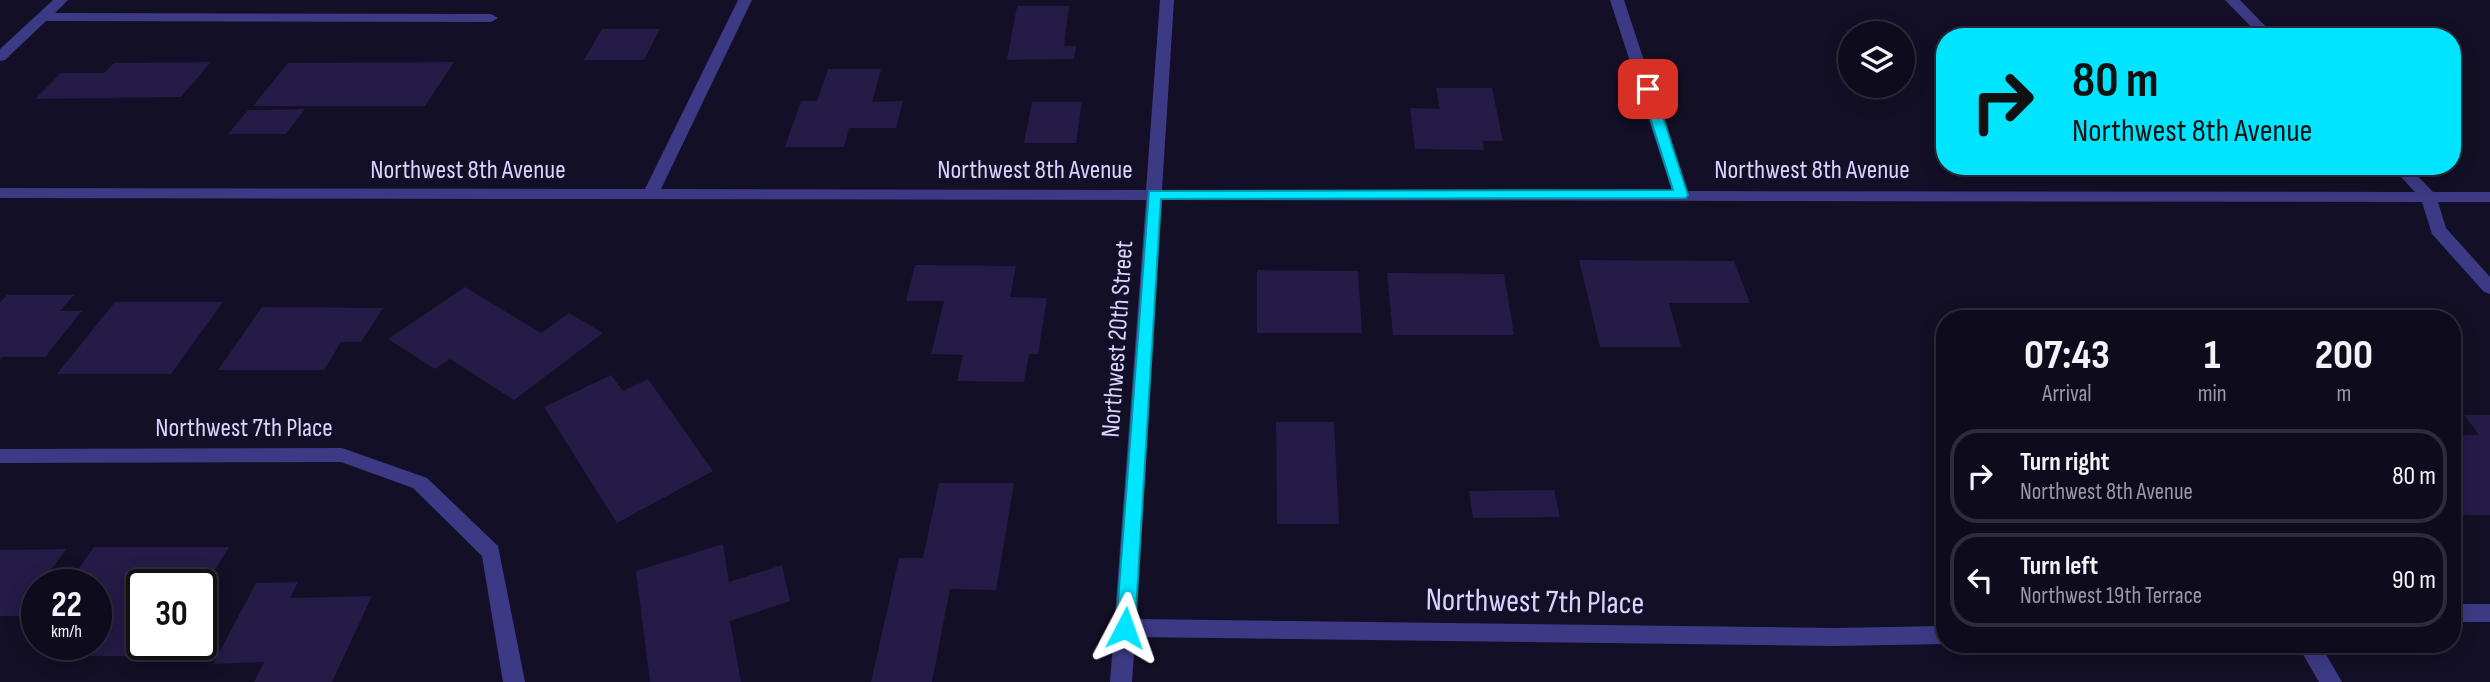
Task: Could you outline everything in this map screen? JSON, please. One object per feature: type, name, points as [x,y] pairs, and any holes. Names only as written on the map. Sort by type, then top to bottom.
[{"type":"street","points":[[0,57],[61,0]]},
{"type":"street","points":[[650,195],[745,0]]},
{"type":"street","name":"Northwest 20th Street","points":[[1121,682],[1167,0]]},
{"type":"street","points":[[1617,0],[1681,195]]},
{"type":"street","points":[[2232,0],[2260,28]]},
{"type":"street","points":[[43,17],[491,18]]},
{"type":"street","points":[[2408,175],[2428,196],[2438,230],[2490,288]]},
{"type":"street","name":"Northwest 8th Avenue","points":[[0,193],[2490,197]]},
{"type":"street","name":"Northwest 7th Place","points":[[0,456],[342,455],[420,483],[491,552],[514,682]]},
{"type":"street","points":[[2461,612],[2490,613]]},
{"type":"street","name":"Northwest 7th Place","points":[[1125,628],[1834,637],[1936,635]]},
{"type":"street","points":[[2313,653],[2331,682]]},
{"type":"building","points":[[1017,6],[1069,6],[1064,46],[1076,46],[1074,59],[1007,60]]},
{"type":"building","points":[[602,29],[660,29],[644,60],[584,60]]},
{"type":"building","points":[[211,62],[181,97],[35,99],[61,73],[104,73],[114,63]]},
{"type":"building","points":[[454,62],[425,106],[253,106],[288,63]]},
{"type":"building","points":[[828,69],[881,69],[872,102],[903,101],[896,128],[849,128],[844,147],[785,147],[801,101],[817,101]]},
{"type":"building","points":[[1436,88],[1492,88],[1503,141],[1483,141],[1484,150],[1415,149],[1410,108],[1440,109]]},
{"type":"building","points":[[1032,102],[1082,102],[1076,143],[1024,143]]},
{"type":"building","points":[[305,109],[286,134],[228,134],[248,110]]},
{"type":"building","points":[[1579,260],[1734,261],[1750,303],[1669,303],[1681,347],[1600,347]]},
{"type":"building","points":[[915,265],[1016,266],[1010,297],[1047,298],[1038,354],[1029,354],[1024,382],[957,381],[963,355],[931,354],[944,301],[906,301]]},
{"type":"building","points":[[1257,270],[1358,271],[1362,333],[1257,333]]},
{"type":"building","points":[[1387,273],[1504,274],[1514,335],[1393,335]]},
{"type":"building","points":[[465,287],[541,333],[569,313],[603,333],[514,400],[450,359],[435,369],[388,339]]},
{"type":"building","points":[[7,295],[74,295],[60,311],[82,311],[45,357],[0,359],[0,302]]},
{"type":"building","points":[[115,302],[223,302],[171,374],[57,374]]},
{"type":"building","points":[[262,307],[383,308],[361,342],[341,342],[324,370],[218,370]]},
{"type":"building","points":[[611,375],[623,391],[648,379],[713,471],[617,523],[544,407]]},
{"type":"building","points":[[2464,415],[2490,415],[2490,515],[2461,515],[2461,435],[2479,435]]},
{"type":"building","points":[[1276,422],[1334,422],[1339,524],[1277,524]]},
{"type":"building","points":[[939,483],[1014,483],[996,590],[950,589],[932,682],[871,682],[899,558],[923,558]]},
{"type":"building","points":[[1554,490],[1560,517],[1473,518],[1469,491]]},
{"type":"building","points":[[723,544],[729,582],[782,565],[790,601],[730,621],[741,682],[650,682],[636,571]]},
{"type":"building","points":[[94,547],[229,547],[215,569],[126,569],[126,656],[112,656],[112,569],[79,569]]},
{"type":"building","points":[[66,549],[52,569],[21,569],[20,616],[0,616],[0,550]]},
{"type":"building","points":[[298,582],[290,598],[372,596],[332,682],[254,682],[264,662],[213,664],[256,583]]},
{"type":"route","points":[[1125,628],[1154,195],[1681,195],[1648,89]]}]
